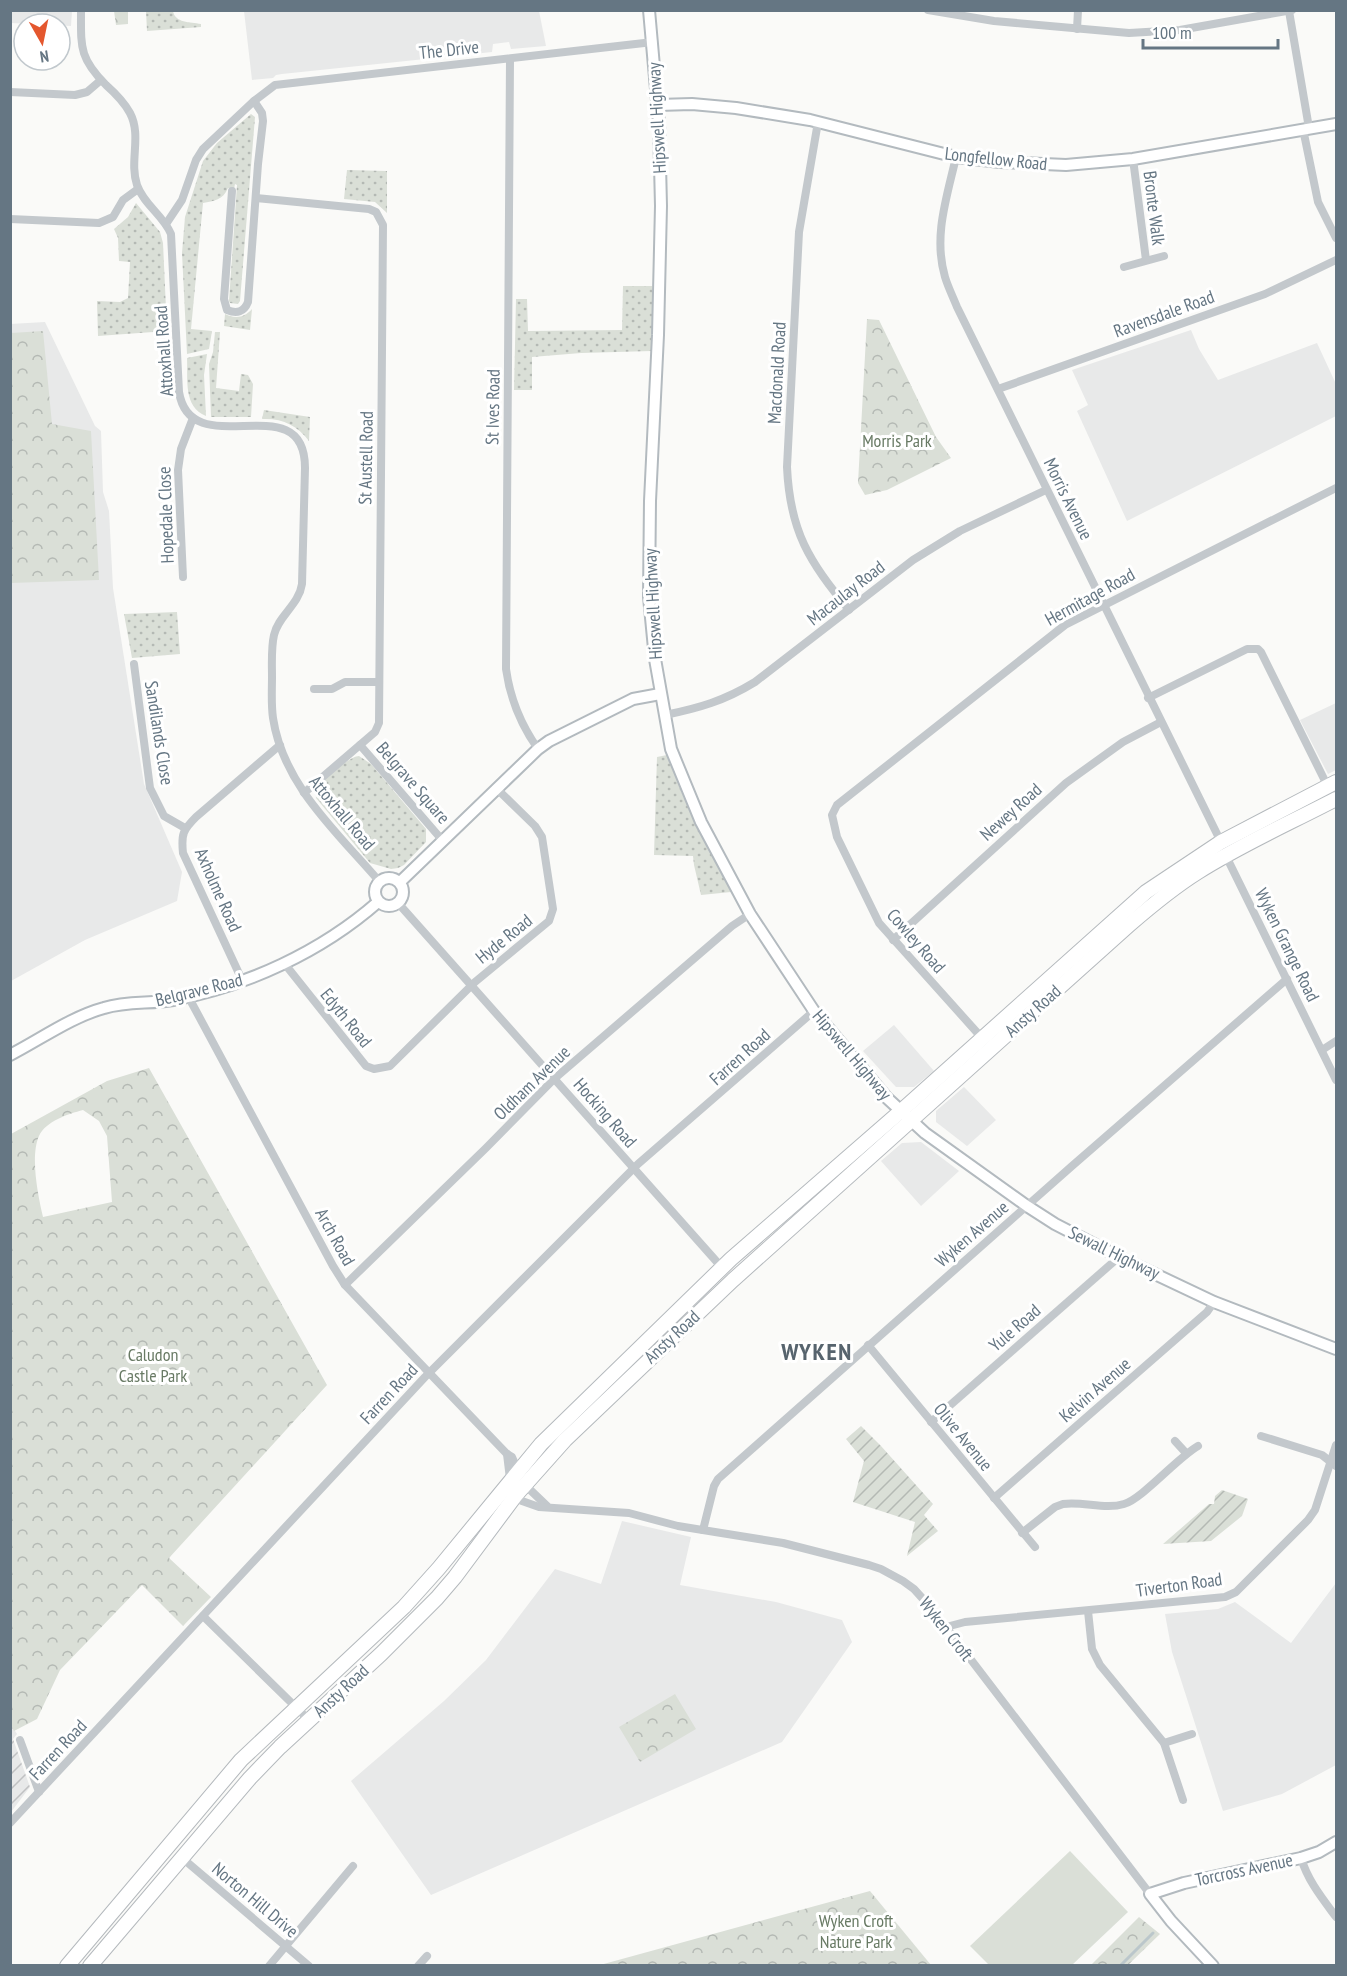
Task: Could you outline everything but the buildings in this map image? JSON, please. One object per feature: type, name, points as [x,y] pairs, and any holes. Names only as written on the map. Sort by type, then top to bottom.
[{"type":"highway","name":"Ansty Road","points":[[68,1965],[241,1760],[410,1601],[541,1444],[588,1401],[720,1265],[901,1111],[1146,892],[1221,842],[1332,785]]},
{"type":"highway","name":"Ansty Road","points":[[90,1965],[250,1778],[419,1617],[454,1577],[520,1490],[585,1420],[733,1280],[1133,922],[1172,890],[1226,856],[1336,799]]},
{"type":"highway","points":[[720,1265],[733,1280]]},
{"type":"highway","points":[[115,1908],[137,1890],[168,1856],[173,1854],[181,1857]]},
{"type":"street","points":[[81,10],[83,53],[89,66],[122,101],[132,117],[135,133],[135,175],[138,189],[166,224],[182,200],[202,149],[254,101],[262,113],[248,302],[246,308],[233,313],[227,310],[224,299],[232,191]]},
{"type":"street","name":"Hipswell Highway","points":[[649,10],[658,105],[661,221],[649,567],[651,625],[660,694],[671,749],[696,813],[750,914],[814,1011],[912,1122]]},
{"type":"street","points":[[928,10],[967,18],[1129,33],[1159,32],[1291,11],[1318,202],[1336,238]]},
{"type":"street","points":[[1077,29],[1078,10]]},
{"type":"street","name":"The Drive","points":[[254,101],[271,87],[284,83],[653,42]]},
{"type":"street","name":"St Ives Road","points":[[510,59],[506,669],[508,683],[523,724],[538,749]]},
{"type":"street","points":[[10,92],[75,95],[87,92],[101,80]]},
{"type":"street","name":"Longfellow Road","points":[[658,105],[692,104],[736,108],[818,122],[956,157],[1066,165],[1088,165],[1133,159],[1336,124]]},
{"type":"street","name":"Macdonald Road","points":[[818,122],[799,232],[787,467],[788,490],[805,549],[824,579],[849,610]]},
{"type":"street","name":"Morris Avenue","points":[[956,157],[941,218],[940,251],[945,277],[957,308],[1221,842]]},
{"type":"street","name":"Bronte Walk","points":[[1133,159],[1146,260]]},
{"type":"street","points":[[10,219],[99,223],[113,217],[123,200],[138,189]]},
{"type":"street","name":"St Austell Road","points":[[256,198],[369,209],[376,212],[383,225],[378,727],[304,793]]},
{"type":"street","name":"Attoxhall Road","points":[[166,224],[172,244],[179,392],[184,407],[203,424],[280,427],[296,436],[304,449],[301,588],[298,599],[276,628],[273,641],[272,710],[280,745],[290,770],[304,793],[380,881]]},
{"type":"street","name":"Bronte Walk","points":[[1124,267],[1164,256]]},
{"type":"street","name":"Ravensdale Road","points":[[998,389],[1265,294],[1336,260]]},
{"type":"street","name":"Hopedale Close","points":[[183,577],[178,470],[184,440],[194,418]]},
{"type":"street","name":"Hermitage Road","points":[[832,818],[837,805],[1065,625],[1336,488]]},
{"type":"street","name":"Macaulay Road","points":[[665,715],[714,704],[735,694],[755,682],[939,542],[1046,490]]},
{"type":"street","points":[[1148,698],[1249,648],[1258,649],[1332,785]]},
{"type":"street","name":"Sandilands Close","points":[[134,664],[150,788],[164,816],[185,828]]},
{"type":"street","points":[[314,689],[332,688],[345,682],[378,682]]},
{"type":"street","points":[[400,882],[496,788],[549,741],[633,699],[660,694]]},
{"type":"street","name":"Newey Road","points":[[893,940],[1066,783],[1123,742],[1161,722]]},
{"type":"street","name":"Axholme Road","points":[[242,980],[183,853],[181,839],[185,828],[280,745]]},
{"type":"street","name":"Belgrave Square","points":[[360,745],[443,841]]},
{"type":"street","name":"Hyde Road","points":[[471,986],[549,921],[553,915],[542,837],[535,826],[496,788]]},
{"type":"street","name":"Cowley Road","points":[[832,818],[837,837],[873,914],[893,940],[982,1038]]},
{"type":"street","name":"Wyken Grange Road","points":[[1226,856],[1336,1080]]},
{"type":"street","points":[[392,878],[400,882],[403,892],[398,903],[386,906],[378,902],[375,891],[380,881],[392,878]]},
{"type":"street","name":"Belgrave Road","points":[[10,1055],[84,1014],[105,1007],[165,1001],[188,996],[242,980],[284,963],[327,940],[378,902]]},
{"type":"street","name":"Hocking Road","points":[[398,903],[720,1265]]},
{"type":"street","name":"Oldham Avenue","points":[[345,1285],[495,1140],[554,1079],[732,926],[750,914]]},
{"type":"street","name":"Edyth Road","points":[[284,963],[366,1066],[374,1069],[390,1066],[471,986]]},
{"type":"street","name":"Wyken Avenue","points":[[703,1530],[714,1486],[718,1479],[1287,979]]},
{"type":"street","name":"Arch Road","points":[[188,996],[345,1285],[507,1454]]},
{"type":"street","name":"Farren Road","points":[[10,1823],[429,1372],[634,1169],[814,1011]]},
{"type":"street","points":[[1322,1050],[1336,1041]]},
{"type":"street","name":"Sewall Highway","points":[[912,1122],[941,1145],[1055,1224],[1214,1302],[1336,1349]]},
{"type":"street","name":"Yule Road","points":[[931,1422],[1119,1257]]},
{"type":"street","name":"Kelvin Avenue","points":[[994,1498],[1207,1312],[1214,1302]]},
{"type":"street","name":"Olive Avenue","points":[[868,1345],[1035,1547]]},
{"type":"street","points":[[1261,1436],[1322,1455],[1334,1464]]},
{"type":"street","points":[[1175,1440],[1186,1453]]},
{"type":"street","name":"Tiverton Road","points":[[946,1628],[965,1622],[1213,1600],[1236,1592],[1316,1510],[1334,1464],[1336,1445]]},
{"type":"street","points":[[1022,1533],[1063,1504],[1118,1505],[1130,1502],[1186,1453],[1198,1446]]},
{"type":"street","points":[[507,1454],[520,1490],[547,1506]]},
{"type":"street","points":[[507,1454],[512,1457],[514,1475],[520,1490]]},
{"type":"street","name":"Wyken Croft","points":[[520,1490],[525,1503],[539,1507],[624,1512],[703,1530],[783,1543],[882,1569],[914,1589],[1171,1921],[1213,1965]]},
{"type":"street","points":[[1088,1611],[1092,1648],[1100,1665],[1164,1743],[1183,1800]]},
{"type":"street","points":[[203,1616],[309,1720]]},
{"type":"street","points":[[1164,1743],[1192,1734]]},
{"type":"street","points":[[20,1740],[39,1792]]},
{"type":"street","name":"Torcross Avenue","points":[[1150,1894],[1184,1883],[1300,1858],[1319,1852],[1336,1842]]},
{"type":"street","name":"Norton Hill Drive","points":[[181,1857],[309,1965]]},
{"type":"street","points":[[1300,1858],[1313,1887],[1336,1917]]},
{"type":"street","points":[[269,1965],[353,1866]]},
{"type":"street","points":[[418,1965],[427,1956]]},
{"type":"shaded area","points":[[11,10],[72,11],[12,12],[11,23]]},
{"type":"shaded area","points":[[244,11],[539,11],[546,46],[511,49],[509,42],[493,44],[492,52],[282,74],[273,78],[252,80]]},
{"type":"shaded area","points":[[45,322],[95,426],[101,431],[103,492],[109,511],[113,588],[144,784],[182,872],[177,901],[85,940],[11,981],[10,324]]},
{"type":"shaded area","points":[[1191,330],[1199,349],[1218,380],[1317,343],[1336,384],[1336,416],[1127,521],[1077,411],[1088,405],[1072,370]]},
{"type":"shaded area","points":[[1336,703],[1336,770],[1328,774],[1300,720]]},
{"type":"shaded area","points":[[894,1025],[934,1071],[914,1087],[896,1087],[863,1051]]},
{"type":"shaded area","points":[[964,1087],[996,1120],[967,1146],[936,1122],[936,1111]]},
{"type":"shaded area","points":[[921,1142],[959,1171],[921,1206],[881,1161],[902,1143]]},
{"type":"shaded area","points":[[622,1521],[691,1537],[680,1585],[776,1602],[842,1620],[852,1642],[782,1742],[431,1895],[351,1781],[444,1701],[486,1660],[555,1569],[601,1584]]},
{"type":"shaded area","points":[[1336,1583],[1336,1765],[1282,1794],[1223,1811],[1172,1652],[1165,1614],[1218,1609],[1235,1602],[1291,1643]]},
{"type":"shaded area","points":[[10,1723],[17,1734],[13,1739],[30,1787],[11,1812]]},
{"type":"green space","points":[[114,11],[128,11],[128,24],[116,25]]},
{"type":"green space","points":[[146,11],[173,11],[180,20],[201,24],[201,27],[147,31]]},
{"type":"green space","points":[[251,114],[255,117],[240,301],[238,304],[229,301],[237,185],[235,184],[234,189],[228,188],[221,197],[203,203],[191,329],[212,331],[209,349],[187,354],[182,253],[185,217],[203,161],[217,143]]},
{"type":"green space","points":[[347,170],[387,171],[387,213],[375,202],[344,199]]},
{"type":"green space","points":[[136,203],[160,232],[163,243],[167,331],[98,336],[97,301],[120,302],[128,298],[130,262],[119,261],[118,238],[114,229],[128,217]]},
{"type":"green space","points":[[623,286],[652,286],[652,351],[532,357],[532,390],[514,390],[516,299],[527,299],[528,331],[622,330]]},
{"type":"green space","points":[[252,309],[250,330],[224,326],[225,314],[239,317]]},
{"type":"green space","name":"Morris Park","points":[[867,319],[879,320],[936,437],[951,458],[887,490],[865,495],[858,483]]},
{"type":"green space","points":[[43,331],[52,424],[91,431],[99,580],[11,583],[11,333]]},
{"type":"green space","points":[[215,332],[220,332],[216,388],[239,391],[241,374],[248,375],[253,384],[251,417],[211,417],[209,364]]},
{"type":"green space","points":[[207,354],[204,375],[206,416],[193,406],[190,399],[187,383],[187,358]]},
{"type":"green space","points":[[264,410],[310,417],[309,441],[288,424],[262,419]]},
{"type":"green space","points":[[177,612],[180,654],[132,658],[124,614]]},
{"type":"green space","points":[[667,755],[684,798],[731,892],[701,895],[693,856],[654,855],[657,757]]},
{"type":"green space","points":[[359,756],[371,764],[426,829],[426,842],[404,865],[398,868],[391,869],[370,863],[316,798],[317,789],[324,780],[343,764]]},
{"type":"green space","name":"Caludon Castle Park","points":[[149,1068],[327,1385],[169,1558],[211,1597],[183,1626],[142,1585],[60,1670],[37,1719],[14,1731],[10,1723],[11,1134],[107,1081]],"holes":[[[83,1110],[99,1121],[107,1136],[112,1202],[43,1217],[35,1165],[36,1144],[39,1136],[52,1122]]]},
{"type":"green space","points":[[861,1426],[933,1504],[924,1515],[938,1531],[907,1556],[915,1522],[853,1502],[864,1461],[846,1439]]},
{"type":"green space","points":[[1222,1490],[1248,1499],[1242,1516],[1211,1541],[1163,1544],[1209,1504],[1214,1504],[1215,1496]]},
{"type":"green space","points":[[675,1694],[696,1729],[640,1762],[619,1727]]},
{"type":"green space","points":[[1070,1851],[1128,1912],[1072,1965],[989,1965],[970,1946]]},
{"type":"green space","name":"Wyken Croft Nature Park","points":[[870,1891],[931,1965],[600,1965]]},
{"type":"green space","points":[[1139,1917],[1160,1934],[1128,1965],[1091,1965]]},
{"type":"waterway","points":[[1120,1966],[1153,1933]]},
{"type":"district","name":"WYKEN","points":[[817,1352]]}]
